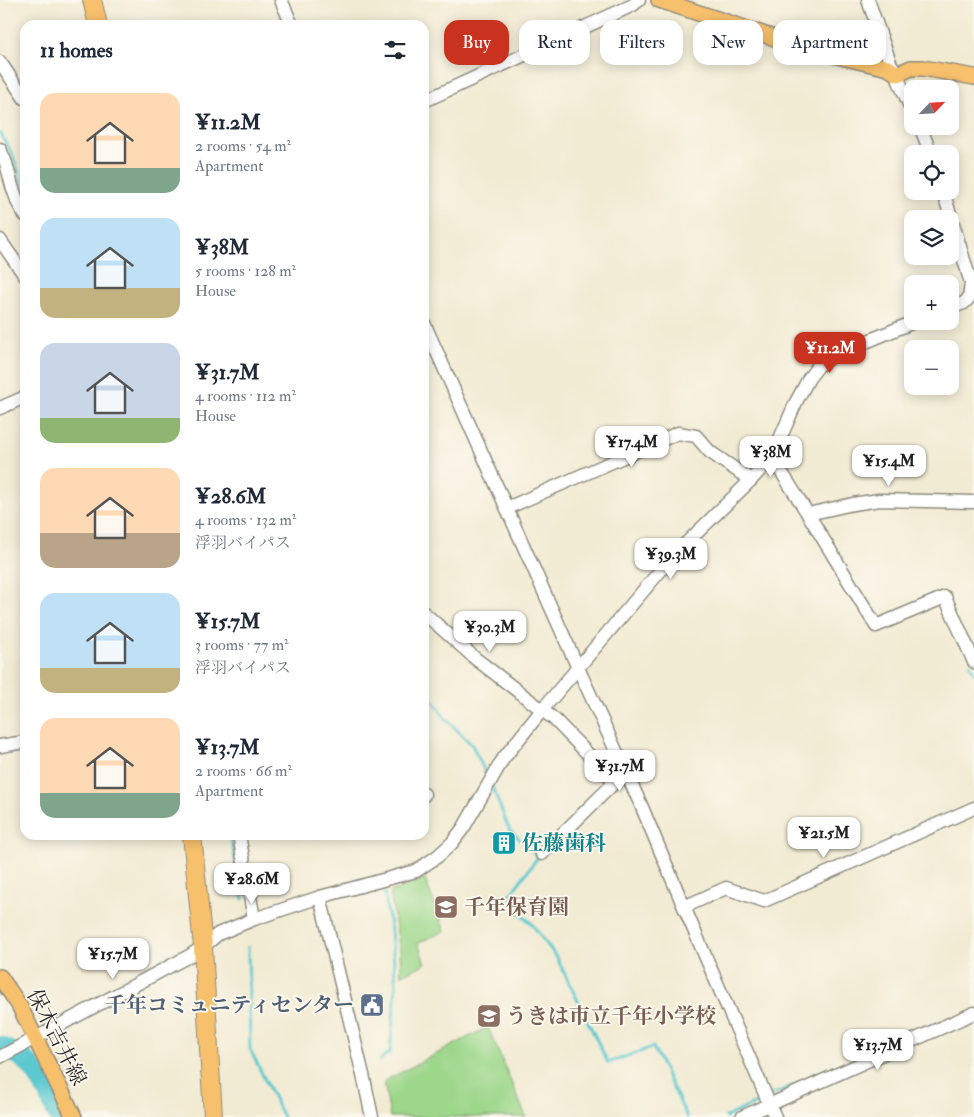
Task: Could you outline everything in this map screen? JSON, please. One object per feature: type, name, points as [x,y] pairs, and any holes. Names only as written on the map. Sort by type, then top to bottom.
[{"type":"highway","points":[[92,0],[97,20]]},
{"type":"highway","points":[[192,840],[203,947],[213,1117]]},
{"type":"main road","points":[[659,0],[808,49],[888,68],[898,74],[911,68],[923,68],[974,77]]},
{"type":"main road","name":"保木吉井線","points":[[0,977],[20,1005],[74,1117]]},
{"type":"street","points":[[281,0],[290,20]]},
{"type":"street","points":[[429,99],[633,6],[639,0]]},
{"type":"street","points":[[868,0],[891,65],[898,74],[898,81],[904,94]]},
{"type":"street","points":[[0,62],[20,92]]},
{"type":"street","points":[[0,149],[3,165],[20,206]]},
{"type":"street","points":[[946,200],[971,283],[972,299],[959,304]]},
{"type":"street","points":[[0,240],[20,269]]},
{"type":"street","points":[[0,1057],[203,947],[218,934],[320,897],[408,873],[429,863],[452,843],[503,759],[542,710],[672,557],[772,457],[796,402],[819,364],[832,356],[904,326]]},
{"type":"street","points":[[429,334],[641,805],[773,1111]]},
{"type":"street","points":[[0,408],[20,399]]},
{"type":"street","points":[[507,508],[678,433],[696,436],[710,452],[751,480]]},
{"type":"street","points":[[772,457],[876,626],[945,597],[974,662]]},
{"type":"street","points":[[808,514],[879,500],[974,502]]},
{"type":"street","points":[[429,618],[476,660],[554,719],[616,782],[542,854]]},
{"type":"street","points":[[0,746],[20,743]]},
{"type":"street","points":[[684,907],[726,888],[764,901],[974,808]]},
{"type":"street","points":[[240,840],[254,920]]},
{"type":"street","points":[[320,897],[372,1117]]},
{"type":"street","points":[[742,1117],[773,1111],[974,1013]]},
{"type":"green space","points":[[425,879],[445,931],[418,943],[425,964],[401,975],[400,951],[390,892]]},
{"type":"green space","points":[[488,1027],[526,1117],[390,1117],[384,1081]]},
{"type":"waterway","points":[[0,133],[13,155],[20,176]]},
{"type":"waterway","points":[[970,664],[974,673]]},
{"type":"waterway","points":[[429,695],[446,719],[472,745],[488,778]]},
{"type":"waterway","points":[[492,786],[509,829],[538,857],[505,902],[531,923],[557,958],[608,1063],[653,1047],[687,1117]]},
{"type":"waterway","points":[[231,840],[243,899]]},
{"type":"waterway","points":[[380,1061],[390,1053],[396,985],[391,931],[384,891]]},
{"type":"waterway","points":[[248,947],[250,1049],[283,1117]]},
{"type":"waterway","points":[[0,1046],[18,1055],[32,1067],[59,1117]]},
{"type":"waterway","points":[[771,1095],[843,1065]]},
{"type":"waterway","points":[[726,1117],[758,1102]]},
{"type":"place","name":"佐藤歯科","points":[[504,843]]},
{"type":"place","name":"千年保育園","points":[[446,907]]},
{"type":"place","name":"千年コミュニティセンター","points":[[372,1005]]},
{"type":"place","name":"うきは市立千年小学校","points":[[489,1016]]}]
